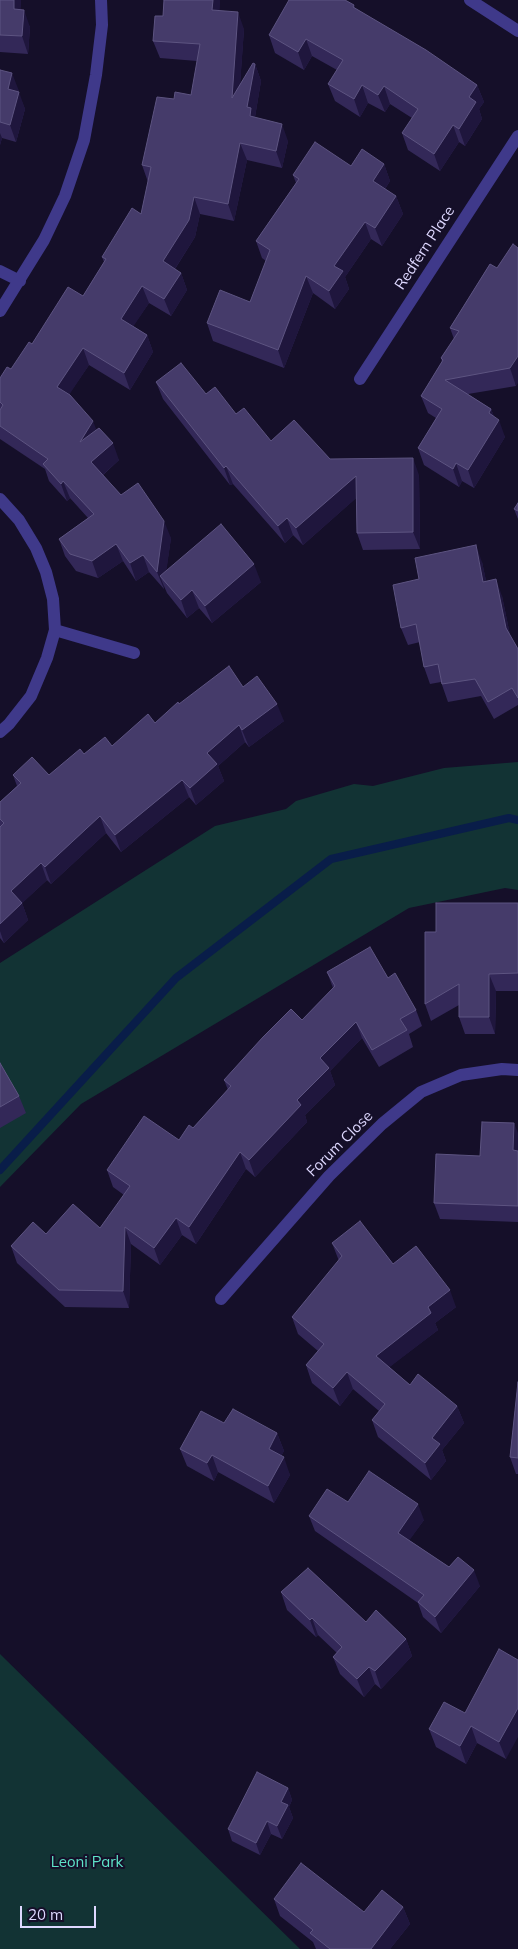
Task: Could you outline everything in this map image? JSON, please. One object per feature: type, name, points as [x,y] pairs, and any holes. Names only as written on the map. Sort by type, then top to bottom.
[{"type":"street","points":[[0,311],[44,240],[65,196],[84,140],[96,75],[102,25],[101,0]]},
{"type":"street","points":[[470,0],[518,31]]},
{"type":"street","name":"Redfern Place","points":[[360,379],[518,136]]},
{"type":"street","points":[[0,271],[20,281]]},
{"type":"street","points":[[0,500],[19,520],[36,548],[46,572],[53,599],[55,630],[47,658],[31,696],[9,724],[0,732]]},
{"type":"street","points":[[55,630],[134,653]]},
{"type":"street","name":"Forum Close","points":[[221,1299],[329,1176],[382,1124],[421,1092],[461,1075],[502,1069],[518,1070]]},
{"type":"green space","points":[[518,762],[518,890],[505,888],[409,908],[81,1104],[0,1187],[0,963],[215,826],[286,809],[296,801],[354,784],[373,786],[444,768]]},
{"type":"green space","name":"Leoni Park","points":[[0,1654],[300,1949],[0,1949]]},
{"type":"building","points":[[0,0],[14,0],[14,9],[24,10],[22,36],[0,35]]},
{"type":"building","points":[[164,0],[213,0],[212,10],[238,12],[232,98],[253,63],[255,64],[247,107],[251,108],[250,116],[282,124],[276,151],[240,143],[228,204],[194,197],[189,220],[163,261],[181,273],[164,299],[142,286],[121,319],[147,335],[124,373],[83,348],[57,387],[70,395],[93,421],[80,442],[99,428],[113,443],[91,462],[121,495],[138,483],[164,521],[157,572],[143,555],[130,563],[116,544],[92,561],[70,554],[59,539],[94,514],[63,481],[61,484],[43,464],[48,459],[0,426],[0,410],[3,405],[0,402],[0,378],[7,367],[11,369],[29,342],[32,344],[68,287],[83,296],[106,259],[102,257],[132,208],[141,214],[151,167],[142,165],[157,97],[174,99],[175,92],[191,95],[200,44],[153,41],[155,16],[163,16]]},
{"type":"building","points":[[289,0],[345,0],[354,5],[353,7],[426,50],[477,85],[469,97],[476,102],[459,129],[453,125],[434,154],[402,133],[418,109],[384,86],[378,95],[362,85],[354,99],[328,84],[343,60],[306,39],[298,52],[269,35]]},
{"type":"building","points":[[0,70],[12,73],[8,89],[19,92],[10,125],[0,122]]},
{"type":"building","points":[[315,142],[351,166],[362,149],[384,164],[373,181],[396,196],[375,228],[365,222],[334,266],[343,271],[329,291],[306,276],[278,350],[207,323],[220,290],[250,302],[270,250],[256,241],[299,179],[293,175]]},
{"type":"building","points":[[513,244],[518,248],[518,356],[510,368],[445,380],[491,409],[489,413],[499,420],[468,470],[456,463],[453,469],[418,448],[442,409],[421,396],[443,360],[441,358],[459,331],[450,328],[490,264],[497,268]]},
{"type":"building","points":[[181,363],[206,394],[215,387],[236,414],[244,408],[271,441],[294,420],[330,459],[413,458],[413,532],[357,533],[356,476],[296,528],[287,518],[278,526],[226,466],[224,468],[156,382]]},
{"type":"building","points":[[518,503],[518,511],[514,509]]},
{"type":"building","points":[[221,524],[254,564],[205,606],[192,590],[181,600],[160,576]]},
{"type":"building","points":[[476,545],[483,582],[496,579],[506,628],[518,649],[518,698],[512,688],[488,702],[475,679],[442,684],[438,664],[424,667],[416,624],[401,628],[393,585],[419,579],[415,558]]},
{"type":"building","points":[[229,666],[243,687],[257,676],[277,704],[242,730],[239,725],[207,753],[217,764],[190,788],[182,780],[115,835],[100,816],[45,867],[41,863],[11,891],[22,903],[0,924],[0,827],[4,823],[0,819],[0,802],[21,783],[13,775],[32,757],[49,775],[80,749],[84,754],[105,737],[112,746],[148,714],[155,723],[178,702],[179,704]]},
{"type":"building","points":[[436,903],[518,903],[518,973],[489,974],[489,1017],[459,1017],[459,984],[425,1004],[425,932],[436,932]]},
{"type":"building","points":[[370,947],[388,978],[395,973],[416,1010],[400,1019],[407,1030],[372,1050],[356,1022],[320,1058],[329,1068],[297,1100],[301,1105],[249,1160],[240,1152],[189,1227],[176,1218],[154,1248],[125,1227],[123,1291],[59,1290],[11,1246],[33,1222],[46,1234],[73,1204],[100,1228],[130,1186],[107,1170],[144,1116],[179,1140],[189,1125],[193,1128],[231,1086],[224,1080],[291,1009],[302,1020],[335,986],[327,972]]},
{"type":"building","points":[[0,1063],[19,1096],[0,1107]]},
{"type":"building","points":[[482,1122],[514,1123],[513,1150],[518,1151],[518,1206],[434,1203],[436,1154],[480,1156]]},
{"type":"building","points":[[360,1221],[393,1264],[416,1246],[450,1290],[428,1307],[431,1313],[376,1356],[410,1385],[418,1374],[457,1406],[432,1438],[440,1444],[425,1463],[372,1420],[385,1404],[347,1372],[333,1388],[306,1365],[324,1344],[292,1317],[342,1256],[332,1243]]},
{"type":"building","points":[[518,1382],[518,1458],[510,1457]]},
{"type":"building","points":[[233,1409],[277,1433],[269,1449],[284,1457],[268,1486],[212,1455],[207,1463],[180,1449],[201,1411],[224,1423]]},
{"type":"building","points":[[369,1471],[418,1504],[398,1533],[449,1567],[458,1557],[474,1570],[435,1617],[418,1602],[424,1595],[309,1516],[327,1489],[348,1502]]},
{"type":"building","points":[[308,1568],[366,1622],[376,1610],[406,1639],[375,1671],[369,1667],[357,1679],[333,1657],[342,1647],[281,1592]]},
{"type":"building","points":[[499,1649],[518,1660],[518,1708],[499,1742],[471,1726],[460,1746],[429,1729],[444,1702],[465,1713]]},
{"type":"building","points":[[257,1772],[288,1788],[281,1802],[288,1805],[277,1826],[267,1821],[256,1843],[228,1829]]},
{"type":"building","points":[[301,1863],[364,1912],[382,1890],[403,1907],[371,1949],[330,1949],[310,1933],[313,1930],[274,1899]]},
{"type":"waterway","points":[[0,1170],[176,978],[331,859],[509,818],[518,820]]}]
